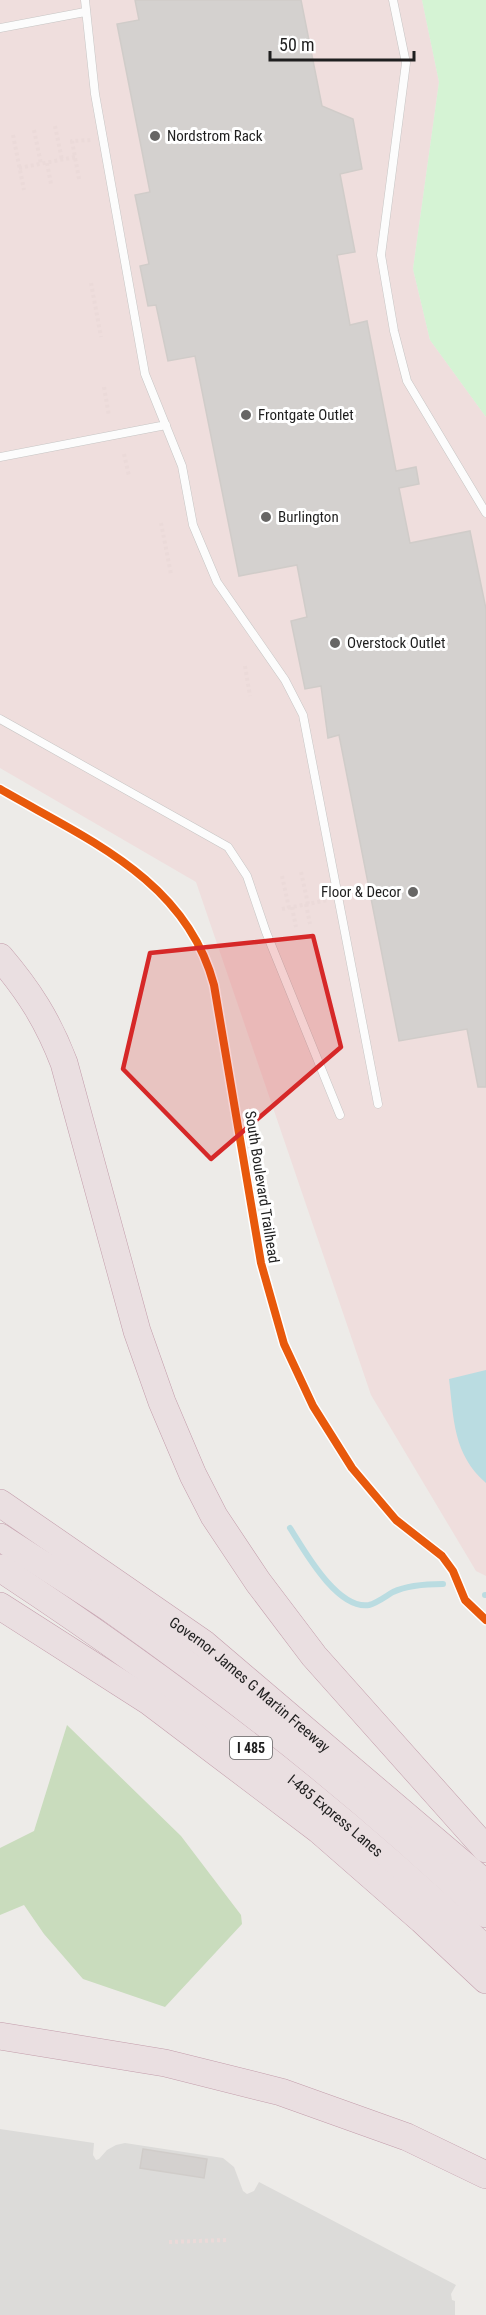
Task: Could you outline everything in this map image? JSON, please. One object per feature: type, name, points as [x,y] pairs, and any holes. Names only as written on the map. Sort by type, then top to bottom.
[{"type":"highway","points":[[0,957],[35,1002],[54,1037],[64,1063],[137,1331],[162,1402],[193,1475],[214,1516],[258,1582],[314,1656],[486,1849]]},
{"type":"highway","name":"Governor James G Martin Freeway","points":[[0,1503],[203,1643],[486,1884]]},
{"type":"highway","name":"I-485 Express Lanes","points":[[0,1537],[112,1610],[196,1670],[354,1796],[443,1873],[486,1914]]},
{"type":"highway","name":"I-485 Express Lanes","points":[[0,1568],[139,1662],[225,1727],[333,1813],[486,1950]]},
{"type":"highway","name":"I 485","points":[[0,1606],[150,1702],[319,1830],[422,1920],[486,1980]]},
{"type":"highway","points":[[0,2036],[165,2063],[281,2092],[407,2137],[486,2175]]},
{"type":"lane","points":[[85,0],[94,94],[145,374],[182,466],[194,525],[217,582],[285,680],[303,715],[378,1104]]},
{"type":"lane","points":[[393,0],[406,63],[381,255],[394,331],[407,381],[486,513]]},
{"type":"lane","points":[[0,28],[85,12]]},
{"type":"lane","points":[[0,457],[166,425]]},
{"type":"lane","points":[[0,719],[228,847],[247,876],[266,933],[340,1115]]},
{"type":"path","points":[[55,126],[62,160]]},
{"type":"path","points":[[34,130],[41,164]]},
{"type":"path","points":[[13,135],[24,190]]},
{"type":"path","points":[[79,179],[72,141],[85,139],[103,141]]},
{"type":"path","points":[[20,168],[75,158]]},
{"type":"path","points":[[47,163],[51,184]]},
{"type":"path","points":[[91,282],[101,337]]},
{"type":"path","points":[[104,387],[109,416]]},
{"type":"path","points":[[124,454],[129,476]]},
{"type":"path","points":[[161,523],[171,574]]},
{"type":"path","points":[[245,666],[250,696]]},
{"type":"path","points":[[301,872],[310,924]]},
{"type":"path","points":[[282,876],[296,927]]},
{"type":"path","points":[[282,909],[338,898]]},
{"type":"path","points":[[169,2242],[227,2240]]},
{"type":"highlighted area","points":[[313,936],[341,1047],[211,1159],[123,1069],[150,953]]},
{"type":"shaded area","points":[[0,0],[422,0],[439,82],[413,269],[430,340],[486,417],[486,1576],[476,1571],[371,1395],[196,882],[0,768]]},
{"type":"shaded area","points":[[0,2129],[94,2143],[93,2155],[96,2160],[107,2150],[125,2143],[223,2158],[234,2167],[243,2191],[247,2194],[254,2191],[259,2182],[456,2285],[451,2294],[452,2300],[455,2301],[455,2315],[0,2315]]},
{"type":"green space","points":[[422,0],[486,0],[486,417],[430,340],[413,269],[439,82]]},
{"type":"green space","points":[[67,1725],[181,1836],[241,1915],[242,1924],[165,2007],[83,1979],[44,1934],[24,1905],[0,1915],[0,1848],[34,1831]]},
{"type":"water","points":[[486,1370],[486,1483],[475,1472],[461,1448],[454,1422],[449,1379]]},
{"type":"building","points":[[135,0],[301,0],[322,106],[353,119],[362,169],[340,174],[355,252],[337,255],[350,325],[367,321],[396,471],[416,467],[419,484],[399,488],[410,543],[470,531],[486,609],[486,1087],[478,1087],[467,1029],[399,1041],[339,735],[328,738],[321,686],[305,689],[291,621],[307,617],[297,565],[239,576],[195,356],[168,361],[156,305],[148,306],[140,266],[149,264],[135,195],[150,192],[117,24],[139,20]]},
{"type":"building","points":[[143,2149],[207,2159],[204,2178],[140,2168]]},
{"type":"waterway","points":[[290,1528],[323,1577],[345,1598],[357,1604],[369,1605],[405,1588],[443,1584]]},
{"type":"cycle path","name":"South Boulevard Trailhead","points":[[0,789],[98,845],[129,866],[157,890],[181,917],[200,948],[214,985],[261,1263],[284,1344],[313,1406],[352,1468],[396,1520],[442,1556],[453,1571],[465,1600],[486,1620]]},
{"type":"place","name":"Nordstrom Rack","points":[[155,136]]},
{"type":"place","name":"Frontgate Outlet","points":[[246,415]]},
{"type":"place","name":"Burlington","points":[[266,517]]},
{"type":"place","name":"Overstock Outlet","points":[[335,643]]},
{"type":"place","name":"Floor & Decor","points":[[413,892]]}]
